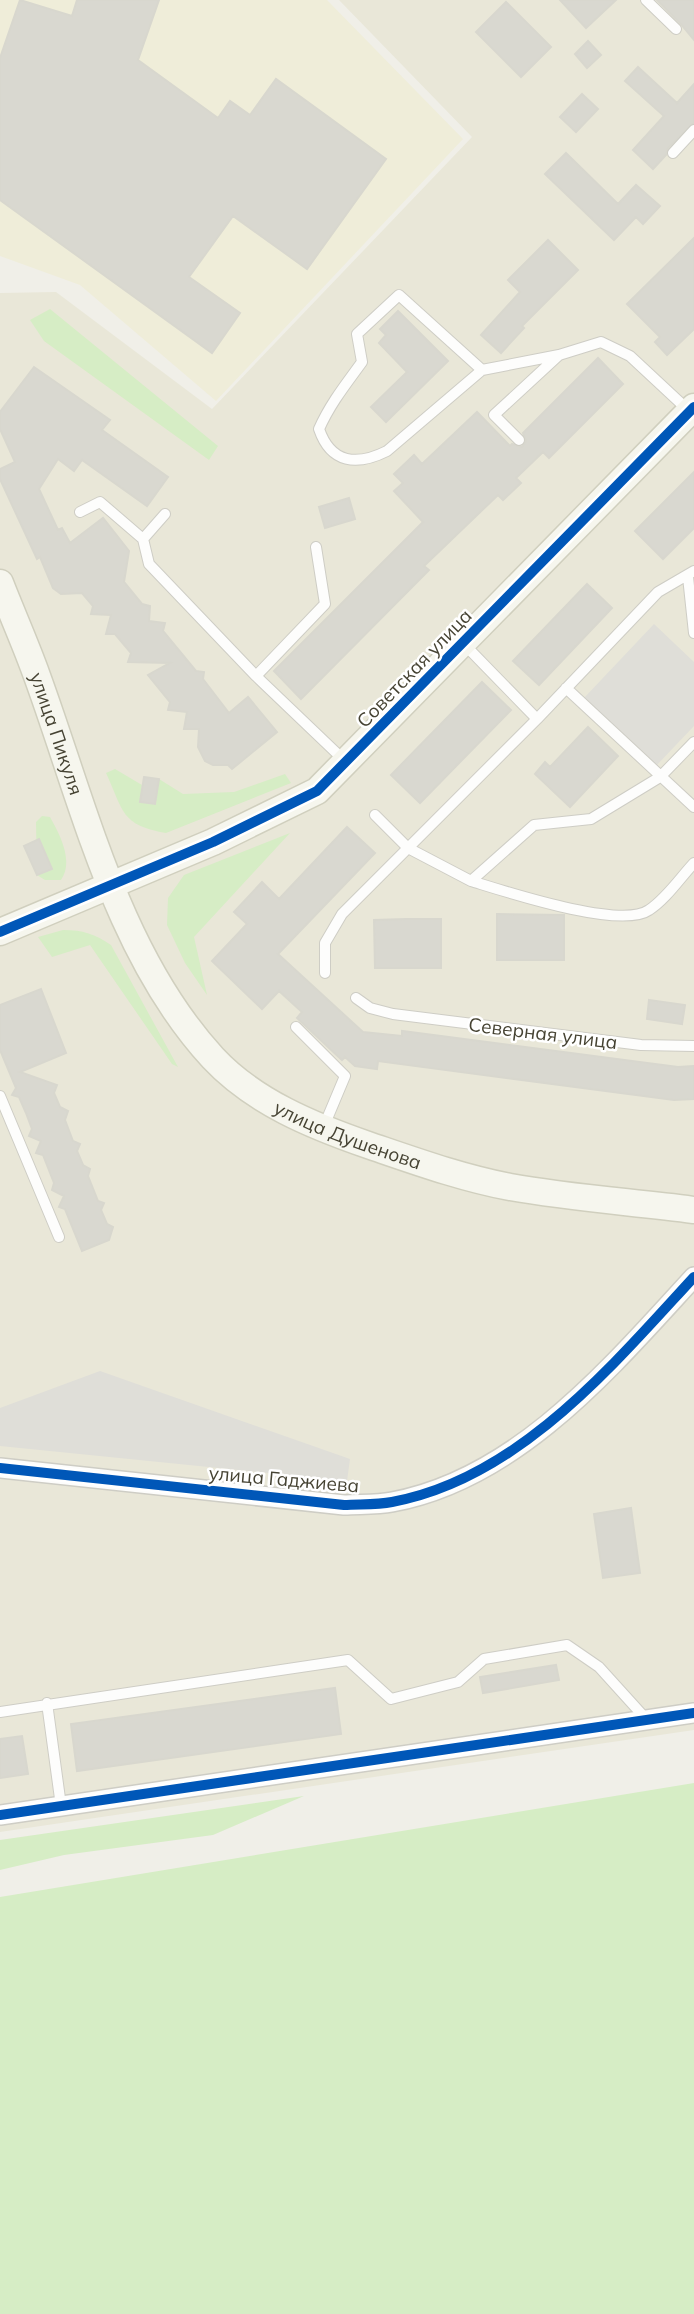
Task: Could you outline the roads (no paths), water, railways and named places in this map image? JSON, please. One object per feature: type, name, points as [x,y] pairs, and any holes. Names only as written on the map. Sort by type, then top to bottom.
[{"type":"main road","name":"Советская улица","points":[[0,932],[213,842],[317,791],[692,411]]},
{"type":"main road","name":"улица Пикуля","points":[[0,583],[37,675],[112,886]]},
{"type":"main road","name":"улица Душенова","points":[[112,886],[144,956],[181,1018],[214,1059],[247,1087],[322,1129],[442,1170],[510,1187],[694,1210]]},
{"type":"street","name":"улица Гаджиева","points":[[0,1468],[344,1505],[392,1503],[444,1486],[514,1452],[595,1385],[694,1277]]},
{"type":"street","points":[[0,1815],[694,1713]]},
{"type":"lane","points":[[646,0],[676,29]]},
{"type":"lane","points":[[673,153],[694,130]]},
{"type":"lane","points":[[482,370],[399,295],[357,334],[362,362],[334,398],[319,429],[324,445],[334,455],[353,460],[372,458],[387,451],[482,370],[559,355],[601,342],[630,356],[692,411]]},
{"type":"lane","points":[[519,440],[494,415],[559,355]]},
{"type":"lane","points":[[80,512],[100,502],[143,539],[149,564],[256,676],[346,762]]},
{"type":"lane","points":[[143,539],[165,514]]},
{"type":"lane","points":[[256,676],[325,604],[316,547]]},
{"type":"lane","points":[[325,973],[326,943],[342,914],[537,719],[657,592],[691,574],[694,633]]},
{"type":"lane","points":[[463,643],[537,719]]},
{"type":"lane","points":[[566,688],[694,807]]},
{"type":"lane","points":[[471,881],[534,825],[591,819],[660,777],[694,742]]},
{"type":"lane","points":[[375,815],[408,848],[471,881],[539,902],[622,916],[648,911],[694,863]]},
{"type":"lane","name":"Северная улица","points":[[356,998],[370,1008],[393,1014],[641,1045],[694,1046]]},
{"type":"lane","points":[[296,1027],[345,1076],[322,1129]]},
{"type":"lane","points":[[0,1096],[59,1237]]},
{"type":"lane","points":[[0,1712],[348,1660],[391,1699],[458,1682],[484,1659],[567,1645],[599,1667],[648,1720]]},
{"type":"lane","points":[[47,1703],[61,1807]]}]
